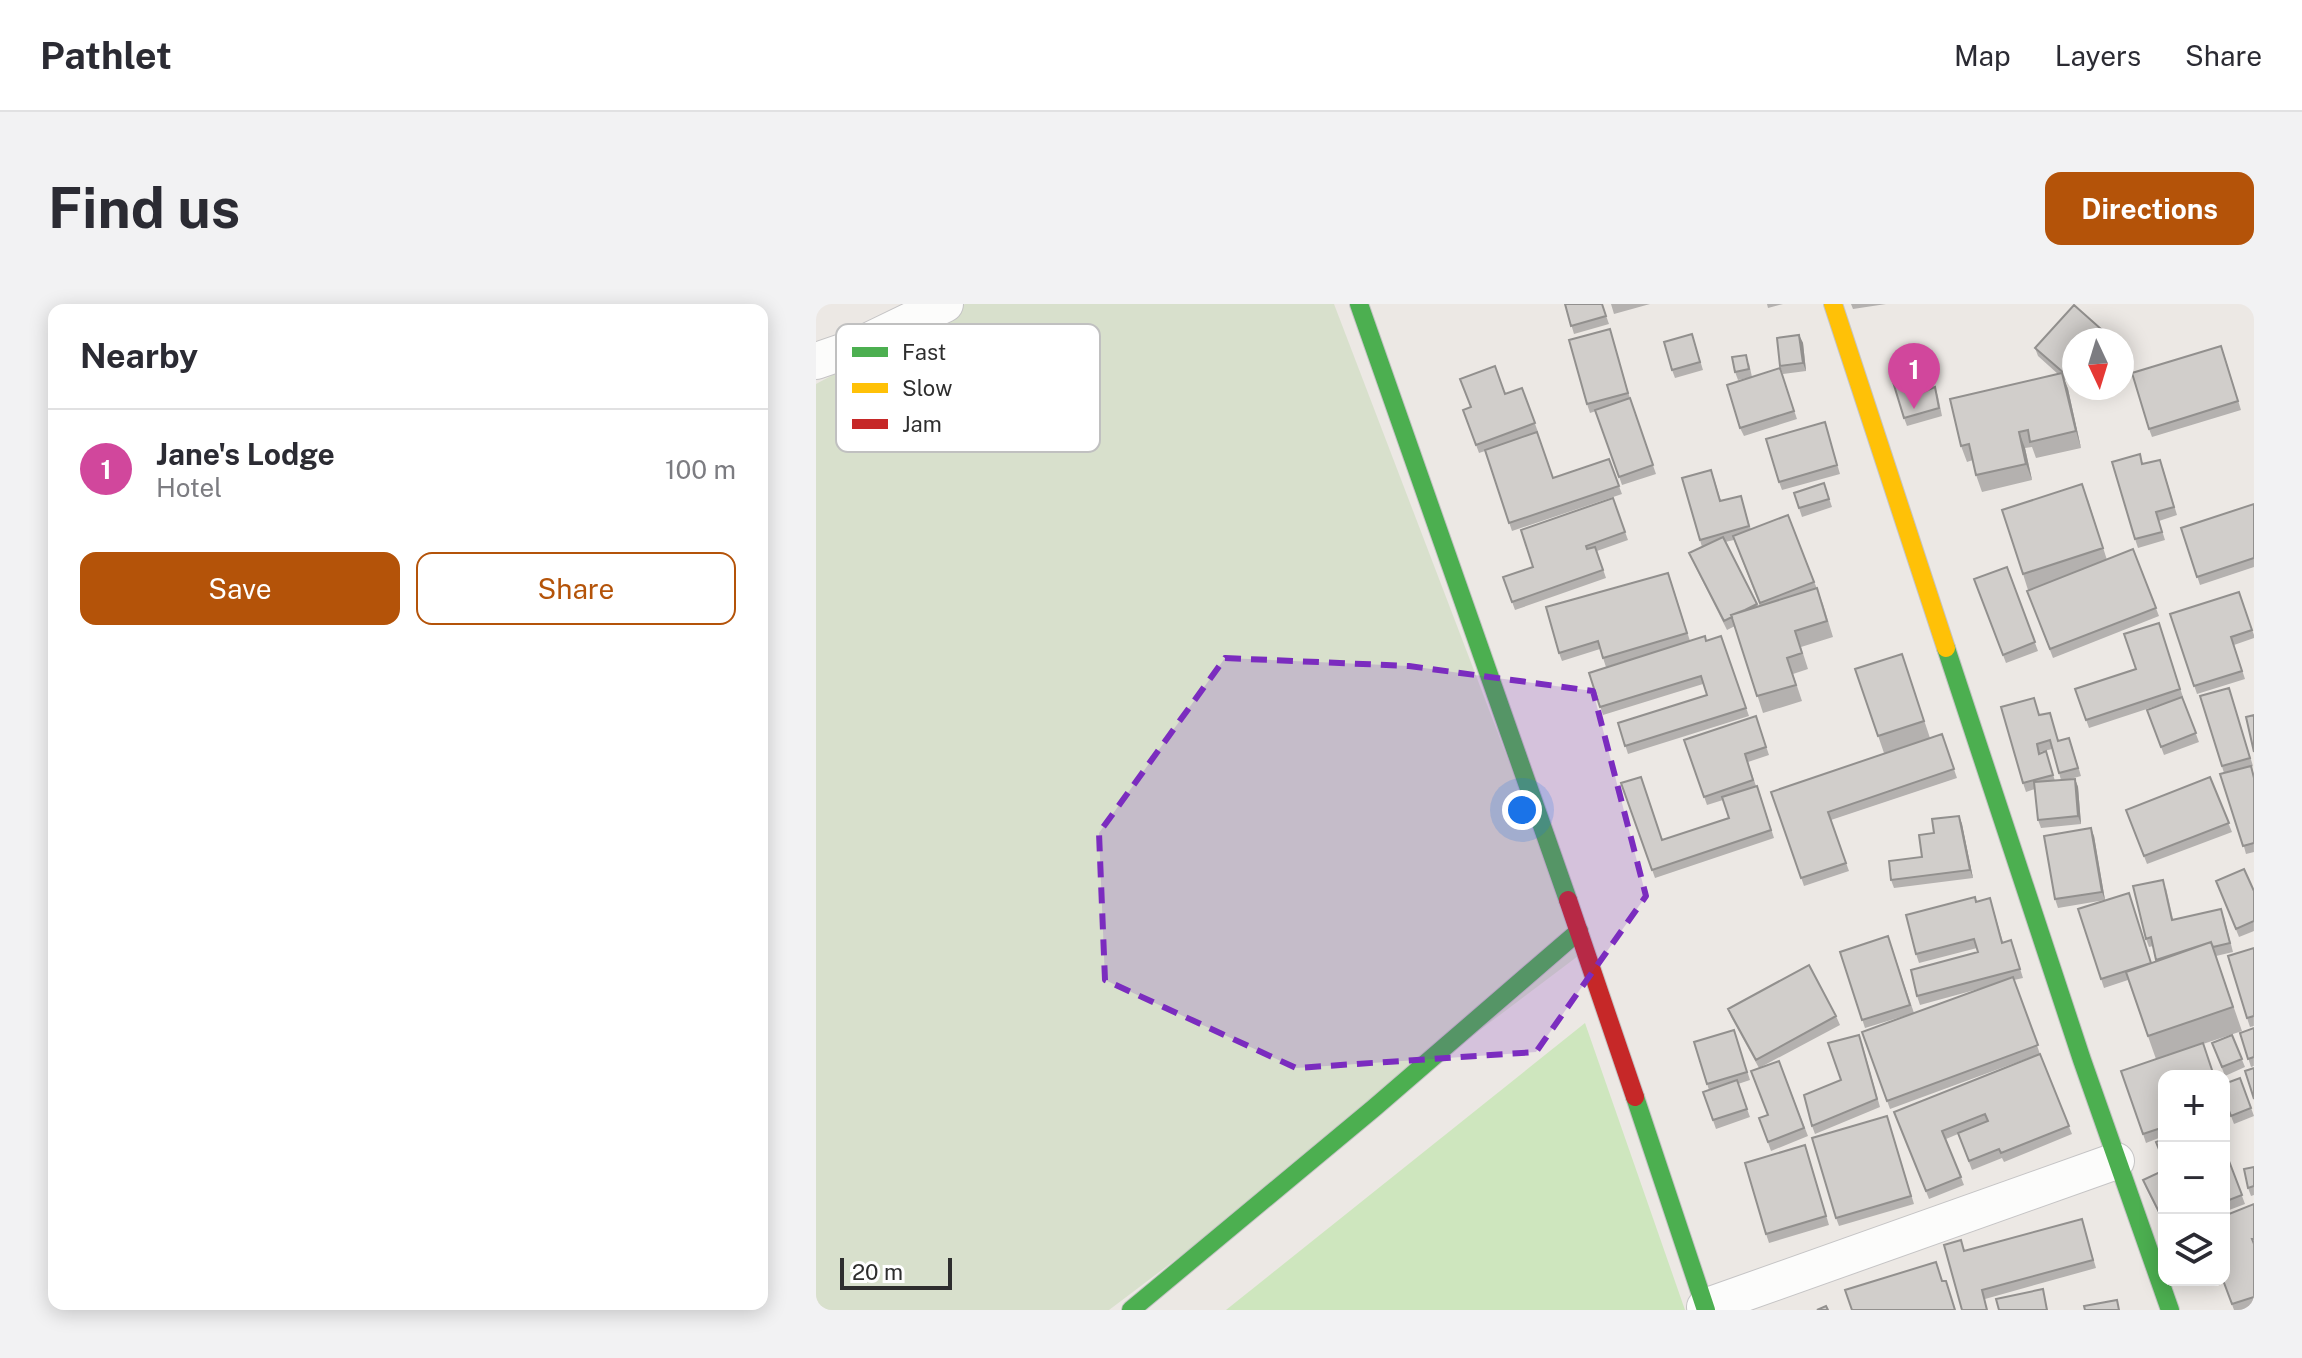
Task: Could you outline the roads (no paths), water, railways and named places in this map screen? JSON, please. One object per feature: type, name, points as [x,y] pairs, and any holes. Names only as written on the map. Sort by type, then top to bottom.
[{"type":"street","points":[[904,324],[945,304]]},
{"type":"street","points":[[1359,304],[1579,931],[1705,1308],[2116,1161]]},
{"type":"street","points":[[1833,304],[2116,1161],[2170,1310]]},
{"type":"street","points":[[816,361],[836,354]]},
{"type":"street","points":[[1131,1310],[1374,1108],[1579,931]]},
{"type":"place","name":"Jane's Lodge","points":[[1914,409]]}]
